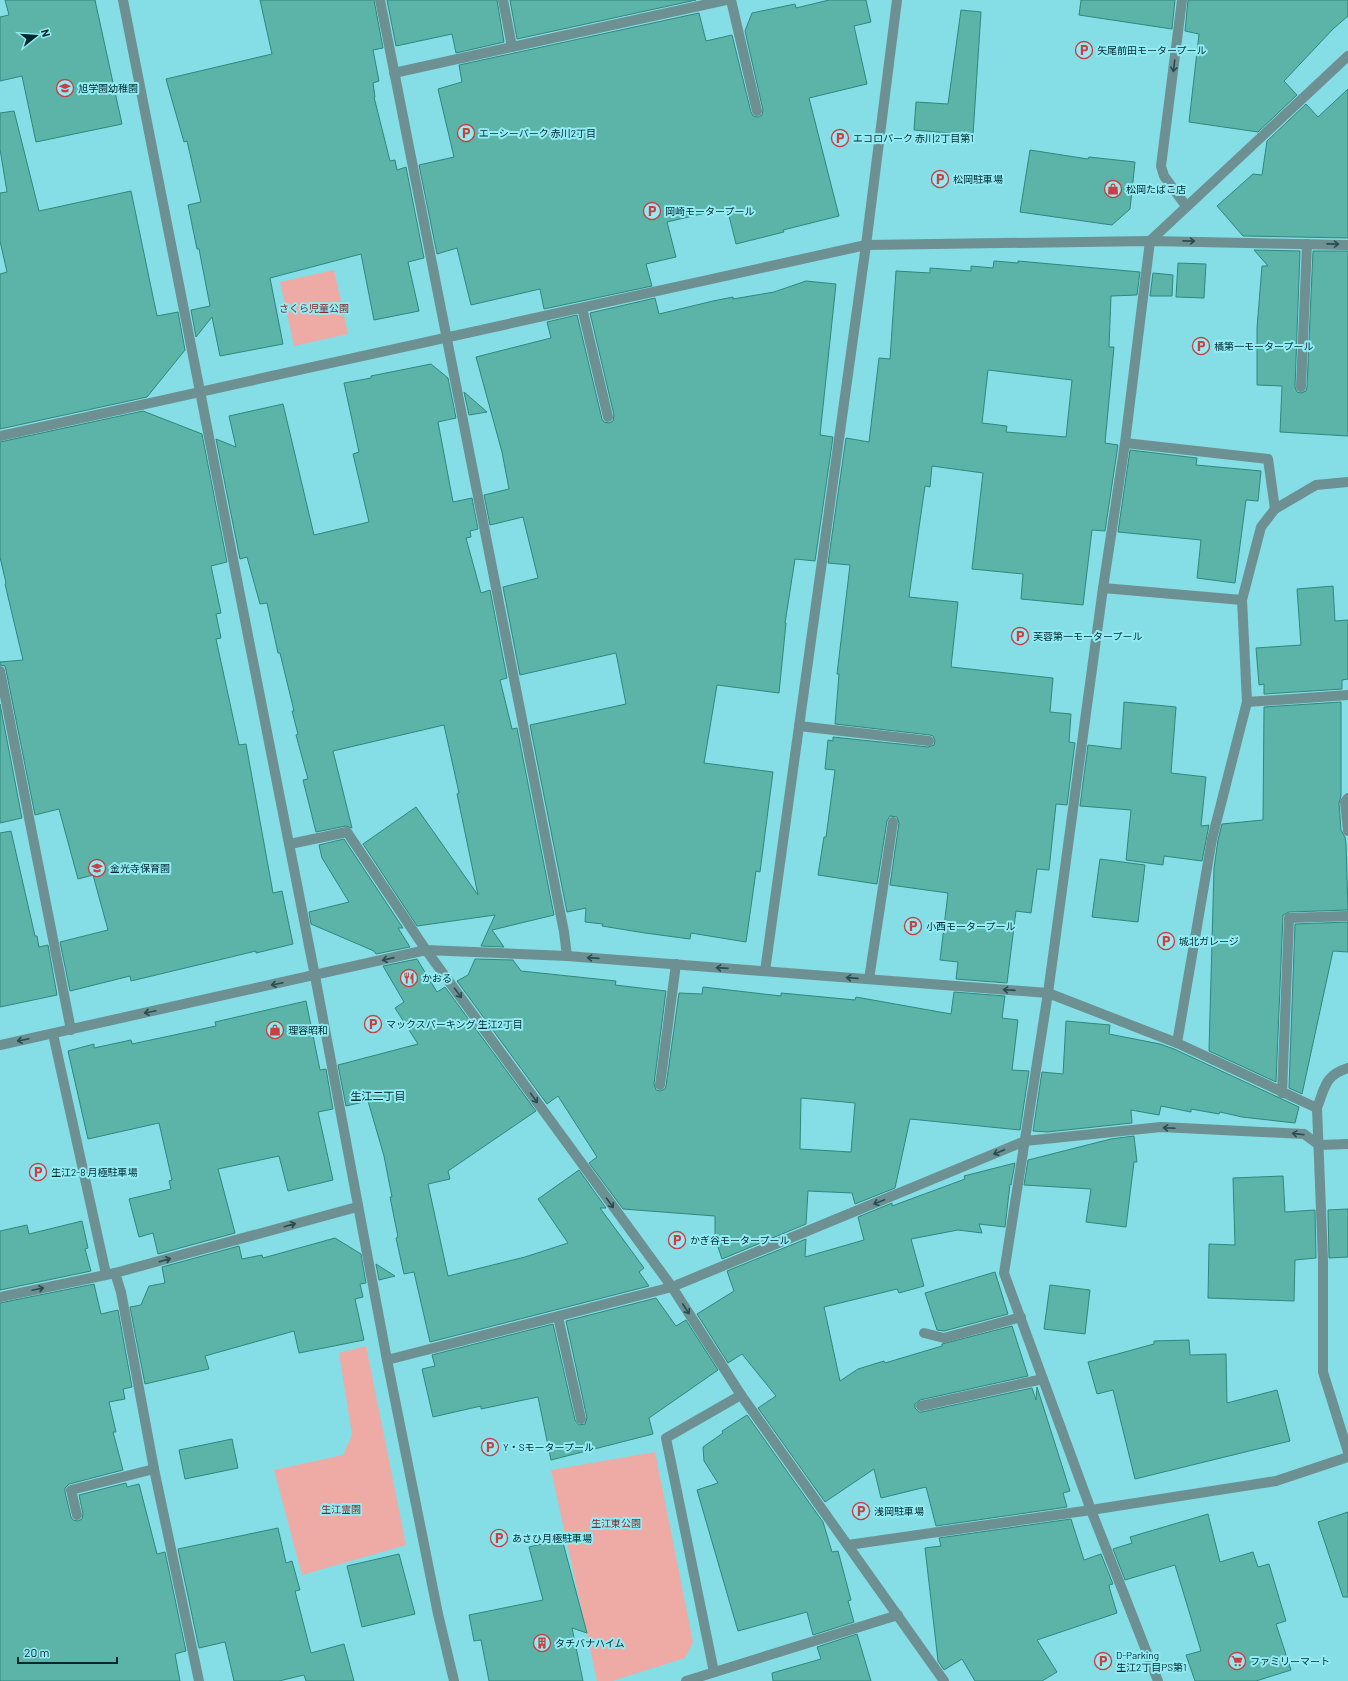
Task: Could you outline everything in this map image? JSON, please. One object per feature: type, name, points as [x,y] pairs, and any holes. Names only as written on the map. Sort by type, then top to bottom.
[{"type":"street","points":[[123,0],[162,204],[201,392],[316,976],[357,1207],[387,1360],[438,1614],[454,1681]]},
{"type":"street","points":[[380,0],[564,932],[567,956]]},
{"type":"street","points":[[502,0],[512,47]]},
{"type":"street","points":[[394,73],[726,0]]},
{"type":"street","points":[[731,0],[757,111]]},
{"type":"street","points":[[765,971],[866,245],[897,0]]},
{"type":"street","points":[[1182,0],[1161,166],[1164,176],[1186,206]]},
{"type":"street","points":[[1158,1681],[1090,1510],[1004,1273],[1048,993],[1103,588],[1125,444],[1150,241],[1348,56]]},
{"type":"street","points":[[0,436],[866,245],[1150,241],[1348,245]]},
{"type":"street","points":[[1301,387],[1307,244]]},
{"type":"street","points":[[582,308],[608,417]]},
{"type":"street","points":[[1125,444],[1268,459],[1275,509]]},
{"type":"street","points":[[1177,1043],[1212,839],[1247,702],[1242,600],[1261,527],[1275,509],[1316,485],[1348,482]]},
{"type":"street","points":[[1103,588],[1242,600]]},
{"type":"street","points":[[0,671],[71,1030]]},
{"type":"street","points":[[1247,702],[1348,695]]},
{"type":"street","points":[[799,726],[929,741]]},
{"type":"street","points":[[1348,798],[1345,802],[1348,831]]},
{"type":"street","points":[[869,979],[892,822]]},
{"type":"street","points":[[290,844],[347,832],[426,950],[672,1287],[741,1395],[944,1681]]},
{"type":"street","points":[[1282,1093],[1289,918],[1348,916]]},
{"type":"street","points":[[0,1045],[316,976],[426,950],[567,956],[1048,993],[1177,1043],[1317,1108]]},
{"type":"street","points":[[660,1085],[676,964]]},
{"type":"street","points":[[53,1034],[111,1274],[121,1292],[154,1470],[199,1681]]},
{"type":"street","points":[[1348,1068],[1335,1072],[1327,1081],[1317,1108],[1323,1261],[1323,1372],[1348,1452]]},
{"type":"street","points":[[387,1360],[672,1287],[1025,1141],[1161,1127],[1304,1134],[1319,1145],[1348,1144]]},
{"type":"street","points":[[0,1298],[111,1274],[357,1207]]},
{"type":"street","points":[[558,1316],[580,1419]]},
{"type":"street","points":[[924,1333],[944,1338],[1021,1317]]},
{"type":"street","points":[[921,1406],[1043,1380]]},
{"type":"street","points":[[714,1672],[666,1438],[741,1395]]},
{"type":"street","points":[[848,1545],[1276,1481],[1348,1457]]},
{"type":"street","points":[[77,1515],[71,1490],[154,1470]]},
{"type":"street","points":[[686,1681],[898,1615]]},
{"type":"green space","name":"さくら児童公園","points":[[334,270],[348,334],[294,346],[280,282]]},
{"type":"green space","name":"生江霊園","points":[[366,1346],[406,1545],[302,1575],[274,1470],[343,1455],[352,1435],[339,1353]]},
{"type":"green space","name":"生江東公園","points":[[655,1452],[693,1642],[685,1658],[612,1681],[597,1681],[551,1470]]},
{"type":"building","points":[[5,0],[95,0],[122,124],[36,142],[22,76],[0,81],[0,17],[9,15]]},
{"type":"building","points":[[260,0],[374,0],[383,48],[373,50],[379,81],[373,83],[374,97],[390,161],[395,160],[397,170],[406,167],[424,258],[408,262],[419,311],[374,320],[361,254],[270,278],[283,344],[220,356],[212,317],[196,337],[191,310],[210,306],[199,249],[197,249],[188,205],[201,202],[187,141],[184,142],[166,79],[272,54]]},
{"type":"building","points":[[387,0],[497,0],[504,42],[456,53],[452,34],[396,46]]},
{"type":"building","points":[[510,0],[696,0],[517,39]]},
{"type":"building","points":[[829,0],[866,0],[871,22],[854,26],[867,84],[809,98],[839,216],[736,244],[727,208],[667,222],[676,257],[646,264],[652,286],[544,309],[540,289],[471,305],[457,248],[437,254],[419,165],[454,157],[438,89],[462,82],[459,65],[699,13],[706,41],[732,35],[751,112],[753,116],[758,117],[762,115],[763,110],[745,31],[752,13],[795,4],[796,8]]},
{"type":"building","points":[[1081,0],[1175,0],[1172,29],[1079,15]]},
{"type":"building","points":[[1188,0],[1348,0],[1348,16],[1333,29],[1284,81],[1297,95],[1258,132],[1189,122],[1199,34],[1185,31]]},
{"type":"building","points":[[961,10],[981,12],[973,135],[914,130],[916,102],[948,104]]},
{"type":"building","points":[[1348,89],[1348,238],[1243,236],[1217,206],[1253,174],[1262,175],[1267,141],[1306,104],[1318,117]]},
{"type":"building","points":[[14,111],[39,211],[131,191],[157,316],[178,312],[185,350],[147,397],[0,429],[0,274],[7,272],[0,241],[0,193],[7,192],[0,149],[0,113]]},
{"type":"building","points":[[1030,150],[1088,159],[1089,157],[1135,162],[1130,209],[1112,225],[1020,212]]},
{"type":"building","points":[[1254,250],[1300,251],[1295,387],[1297,392],[1301,393],[1306,391],[1307,387],[1313,251],[1348,251],[1348,436],[1280,432],[1282,386],[1257,385],[1257,328],[1262,266],[1268,266]]},
{"type":"building","points":[[994,261],[1018,263],[1018,261],[1140,272],[1137,295],[1111,296],[1109,347],[1114,347],[1105,443],[1118,445],[1105,531],[1092,530],[1083,605],[1021,599],[1023,574],[972,569],[983,473],[932,466],[930,487],[925,486],[909,597],[958,602],[951,667],[1053,678],[1050,712],[1071,714],[1069,742],[1075,743],[1067,805],[1056,804],[1049,870],[1037,869],[1031,913],[1016,911],[1007,983],[956,979],[958,962],[940,960],[948,893],[890,885],[899,823],[897,817],[890,816],[887,821],[877,884],[818,875],[824,837],[826,837],[835,770],[825,769],[828,740],[833,741],[833,737],[928,747],[934,745],[935,741],[933,736],[930,735],[835,724],[839,674],[837,674],[850,565],[828,563],[846,438],[869,442],[879,358],[890,359],[896,271],[930,273],[930,268],[971,271],[971,266],[993,268]],"holes":[[[988,370],[1072,380],[1066,437],[1006,432],[1007,426],[982,423]]]},
{"type":"building","points":[[1178,263],[1206,264],[1204,298],[1176,297]]},
{"type":"building","points":[[1153,273],[1173,275],[1172,296],[1150,296]]},
{"type":"building","points":[[806,281],[836,284],[820,435],[833,437],[815,561],[795,559],[785,623],[779,693],[717,685],[704,763],[773,772],[760,872],[756,871],[746,942],[691,933],[690,939],[645,933],[602,926],[603,924],[585,922],[586,908],[567,912],[530,725],[626,704],[616,653],[520,675],[503,587],[538,578],[523,517],[490,525],[484,495],[509,489],[502,452],[476,357],[551,338],[547,322],[577,315],[602,419],[604,422],[609,423],[613,421],[614,415],[590,313],[655,298],[659,314],[733,297],[733,299],[774,292]]},
{"type":"building","points":[[431,364],[448,378],[456,418],[438,422],[453,502],[472,498],[478,529],[470,531],[471,537],[466,538],[481,593],[490,590],[507,678],[500,680],[512,729],[517,728],[554,915],[492,930],[504,947],[481,946],[495,915],[417,926],[363,844],[416,807],[478,895],[457,794],[459,793],[444,725],[333,751],[352,828],[346,826],[316,832],[303,780],[308,779],[296,735],[298,734],[292,711],[294,711],[280,653],[278,653],[267,603],[260,604],[247,557],[240,559],[216,439],[236,447],[229,416],[283,404],[314,535],[369,522],[353,454],[359,452],[344,383]]},
{"type":"building","points":[[464,392],[487,412],[469,415]]},
{"type":"building","points":[[143,411],[202,434],[227,562],[211,566],[221,613],[216,614],[221,638],[216,639],[239,745],[246,744],[273,893],[282,891],[293,944],[256,953],[256,951],[131,981],[130,976],[70,991],[60,942],[108,930],[93,875],[78,879],[59,809],[35,815],[6,670],[5,666],[0,665],[0,662],[23,660],[0,557],[0,442]]},
{"type":"building","points":[[1130,450],[1197,458],[1196,465],[1261,471],[1258,501],[1246,500],[1235,583],[1197,578],[1201,540],[1118,532]]},
{"type":"building","points":[[1333,586],[1335,621],[1348,620],[1348,679],[1342,680],[1342,689],[1264,694],[1264,684],[1259,685],[1256,648],[1301,645],[1297,589]]},
{"type":"building","points":[[1124,702],[1176,707],[1171,773],[1206,777],[1201,826],[1209,825],[1202,861],[1164,856],[1163,865],[1126,860],[1131,810],[1080,806],[1088,745],[1121,749]]},
{"type":"building","points":[[1341,702],[1341,796],[1339,803],[1341,830],[1345,837],[1346,844],[1348,910],[1289,912],[1283,915],[1276,1082],[1209,1051],[1214,868],[1218,840],[1222,824],[1263,820],[1264,707]]},
{"type":"building","points":[[0,704],[22,818],[0,823]]},
{"type":"building","points":[[11,831],[35,936],[37,936],[39,947],[48,945],[57,995],[0,1007],[0,833]]},
{"type":"building","points":[[344,839],[403,928],[398,928],[410,947],[376,954],[374,951],[311,924],[309,912],[349,902],[322,858],[319,845]]},
{"type":"building","points":[[1100,859],[1145,865],[1138,922],[1092,917]]},
{"type":"building","points":[[1348,922],[1348,952],[1333,951],[1302,1094],[1289,1088],[1295,924]]},
{"type":"building","points":[[417,959],[437,992],[445,987],[536,1111],[448,1171],[450,1179],[428,1184],[448,1276],[525,1257],[568,1243],[538,1199],[579,1170],[606,1208],[600,1208],[644,1268],[639,1272],[649,1286],[430,1342],[414,1272],[404,1274],[396,1238],[398,1237],[384,1156],[368,1101],[346,1106],[338,1065],[418,1044],[395,1008],[404,1002],[383,966]]},
{"type":"building","points":[[475,959],[513,960],[521,971],[616,981],[615,985],[666,991],[654,1084],[656,1090],[660,1091],[665,1089],[666,1086],[679,993],[702,994],[703,987],[781,996],[781,993],[855,1000],[856,997],[951,1014],[954,992],[1005,996],[1002,1018],[1018,1020],[1012,1070],[1029,1071],[1020,1130],[910,1119],[895,1188],[855,1204],[852,1193],[808,1191],[806,1224],[722,1259],[715,1238],[715,1216],[623,1209],[589,1163],[597,1157],[558,1096],[547,1104],[457,981],[468,975]],"holes":[[[801,1098],[855,1103],[851,1152],[800,1149]]]},
{"type":"building","points":[[306,1001],[320,1070],[326,1069],[333,1109],[318,1112],[333,1180],[288,1191],[279,1156],[218,1169],[235,1233],[158,1254],[153,1233],[139,1237],[129,1199],[171,1189],[169,1181],[172,1180],[159,1123],[88,1139],[68,1051],[94,1044],[94,1048],[131,1040],[132,1044],[216,1026],[215,1022]]},
{"type":"building","points":[[1066,1021],[1110,1025],[1109,1034],[1160,1044],[1174,1049],[1299,1107],[1295,1123],[1242,1117],[1220,1112],[1219,1114],[1191,1109],[1191,1112],[1161,1106],[1159,1115],[1131,1110],[1132,1123],[1047,1132],[1033,1131],[1042,1072],[1063,1074]]},
{"type":"building","points":[[1134,1136],[1137,1162],[1134,1162],[1126,1227],[1086,1222],[1091,1189],[1024,1185],[1028,1160],[1111,1139]]},
{"type":"building","points":[[1015,1163],[1011,1185],[1010,1184],[1005,1227],[979,1224],[982,1233],[958,1230],[911,1239],[924,1286],[899,1293],[897,1289],[824,1307],[840,1381],[858,1369],[884,1361],[885,1363],[942,1346],[942,1344],[1012,1326],[1028,1376],[920,1400],[915,1404],[915,1408],[919,1412],[922,1412],[1032,1388],[1036,1400],[1037,1387],[1070,1491],[1063,1493],[1067,1507],[936,1526],[926,1487],[881,1498],[874,1469],[825,1502],[758,1408],[776,1396],[742,1354],[728,1363],[697,1314],[734,1291],[727,1271],[806,1239],[805,1257],[864,1240],[858,1217],[892,1203],[892,1206],[965,1179],[964,1176]]},
{"type":"building","points":[[1283,1176],[1285,1212],[1315,1210],[1316,1258],[1295,1260],[1294,1301],[1208,1298],[1209,1244],[1235,1245],[1233,1178]]},
{"type":"building","points":[[1348,1209],[1348,1257],[1329,1258],[1328,1210]]},
{"type":"building","points":[[82,1221],[88,1248],[85,1249],[91,1271],[0,1290],[0,1231],[27,1225],[29,1234]]},
{"type":"building","points":[[335,1238],[361,1254],[366,1283],[360,1284],[363,1297],[355,1299],[364,1340],[299,1353],[294,1331],[205,1356],[209,1369],[145,1384],[130,1307],[141,1305],[149,1286],[165,1283],[162,1267],[239,1246],[242,1259],[262,1255],[263,1258]]},
{"type":"building","points":[[376,1264],[395,1276],[379,1280]]},
{"type":"building","points":[[995,1272],[1008,1314],[944,1331],[937,1330],[925,1293]]},
{"type":"building","points":[[94,1284],[101,1314],[118,1310],[132,1387],[123,1389],[125,1399],[109,1402],[116,1432],[113,1432],[123,1470],[69,1484],[65,1488],[65,1492],[71,1517],[73,1520],[78,1521],[82,1519],[83,1514],[79,1495],[126,1483],[127,1487],[139,1484],[157,1554],[165,1552],[186,1651],[175,1654],[180,1681],[0,1681],[0,1303]]},
{"type":"building","points":[[1050,1285],[1090,1290],[1085,1334],[1044,1329]]},
{"type":"building","points":[[656,1298],[676,1326],[686,1320],[718,1370],[649,1418],[653,1434],[551,1460],[538,1397],[481,1409],[481,1406],[433,1417],[422,1369],[435,1366],[432,1355],[553,1324],[575,1420],[579,1425],[585,1424],[587,1418],[566,1321]]},
{"type":"building","points":[[1189,1340],[1190,1355],[1226,1354],[1227,1403],[1277,1390],[1290,1441],[1135,1479],[1113,1390],[1097,1394],[1088,1362],[1154,1344],[1154,1341]]},
{"type":"building","points":[[747,1415],[823,1522],[832,1552],[838,1551],[851,1600],[848,1601],[854,1622],[813,1635],[807,1612],[738,1631],[697,1490],[718,1483],[704,1461],[703,1447],[723,1433],[722,1431]]},
{"type":"building","points":[[232,1439],[238,1468],[185,1479],[179,1450]]},
{"type":"building","points":[[1348,1512],[1348,1597],[1343,1597],[1318,1522]]},
{"type":"building","points":[[1208,1514],[1220,1562],[1253,1552],[1258,1567],[1269,1564],[1286,1621],[1276,1624],[1291,1670],[1256,1681],[1195,1681],[1186,1655],[1201,1651],[1175,1565],[1125,1580],[1113,1549],[1132,1543],[1130,1537]]},
{"type":"building","points":[[1071,1519],[1084,1560],[1101,1554],[1113,1584],[1109,1585],[1117,1613],[1037,1640],[1057,1672],[1042,1681],[975,1681],[962,1659],[944,1670],[938,1661],[925,1548],[941,1546],[939,1538]]},
{"type":"building","points":[[278,1528],[286,1563],[292,1561],[300,1590],[295,1591],[311,1653],[344,1644],[354,1681],[306,1681],[304,1675],[279,1681],[234,1681],[225,1642],[199,1648],[178,1549]]},
{"type":"building","points":[[562,1539],[587,1633],[572,1628],[583,1681],[489,1681],[481,1640],[474,1641],[469,1615],[543,1600],[529,1547]]},
{"type":"building","points":[[399,1554],[415,1614],[362,1627],[347,1566]]},
{"type":"building","points":[[857,1634],[871,1681],[773,1681],[772,1673],[821,1659],[817,1647]]},
{"type":"place","name":"矢尾前田モータープール","points":[[1084,50]]},
{"type":"place","name":"旭学園幼稚園","points":[[65,88]]},
{"type":"place","name":"エーシーパーク 赤川2丁目","points":[[466,133]]},
{"type":"place","name":"エコロパーク 赤川2丁目第1","points":[[840,138]]},
{"type":"place","name":"松岡駐車場","points":[[940,179]]},
{"type":"place","name":"松岡たばこ店","points":[[1113,189]]},
{"type":"place","name":"岡崎モータープール","points":[[652,211]]},
{"type":"place","name":"橘第一モータープール","points":[[1201,346]]},
{"type":"place","name":"芙蓉第一モータープール","points":[[1020,636]]},
{"type":"place","name":"金光寺保育園","points":[[97,868]]},
{"type":"place","name":"小西モータープール","points":[[913,926]]},
{"type":"place","name":"城北ガレージ","points":[[1166,941]]},
{"type":"place","name":"かおる","points":[[409,978]]},
{"type":"place","name":"マックスパーキング 生江2丁目","points":[[373,1024]]},
{"type":"place","name":"理容昭和","points":[[275,1030]]},
{"type":"place","name":"生江2-8 月極駐車場","points":[[38,1172]]},
{"type":"place","name":"かぎ谷モータープール","points":[[677,1240]]},
{"type":"place","name":"Y・Sモータープール","points":[[490,1447]]},
{"type":"place","name":"浅岡駐車場","points":[[861,1511]]},
{"type":"place","name":"あさひ月極駐車場","points":[[499,1538]]},
{"type":"place","name":"タチバナハイム","points":[[542,1643]]},
{"type":"place","name":"D-Parking 生江2丁目PS第1","points":[[1103,1661]]},
{"type":"place","name":"ファミリーマート","points":[[1237,1661]]},
{"type":"district","name":"生江二丁目","points":[[378,1095]]}]
